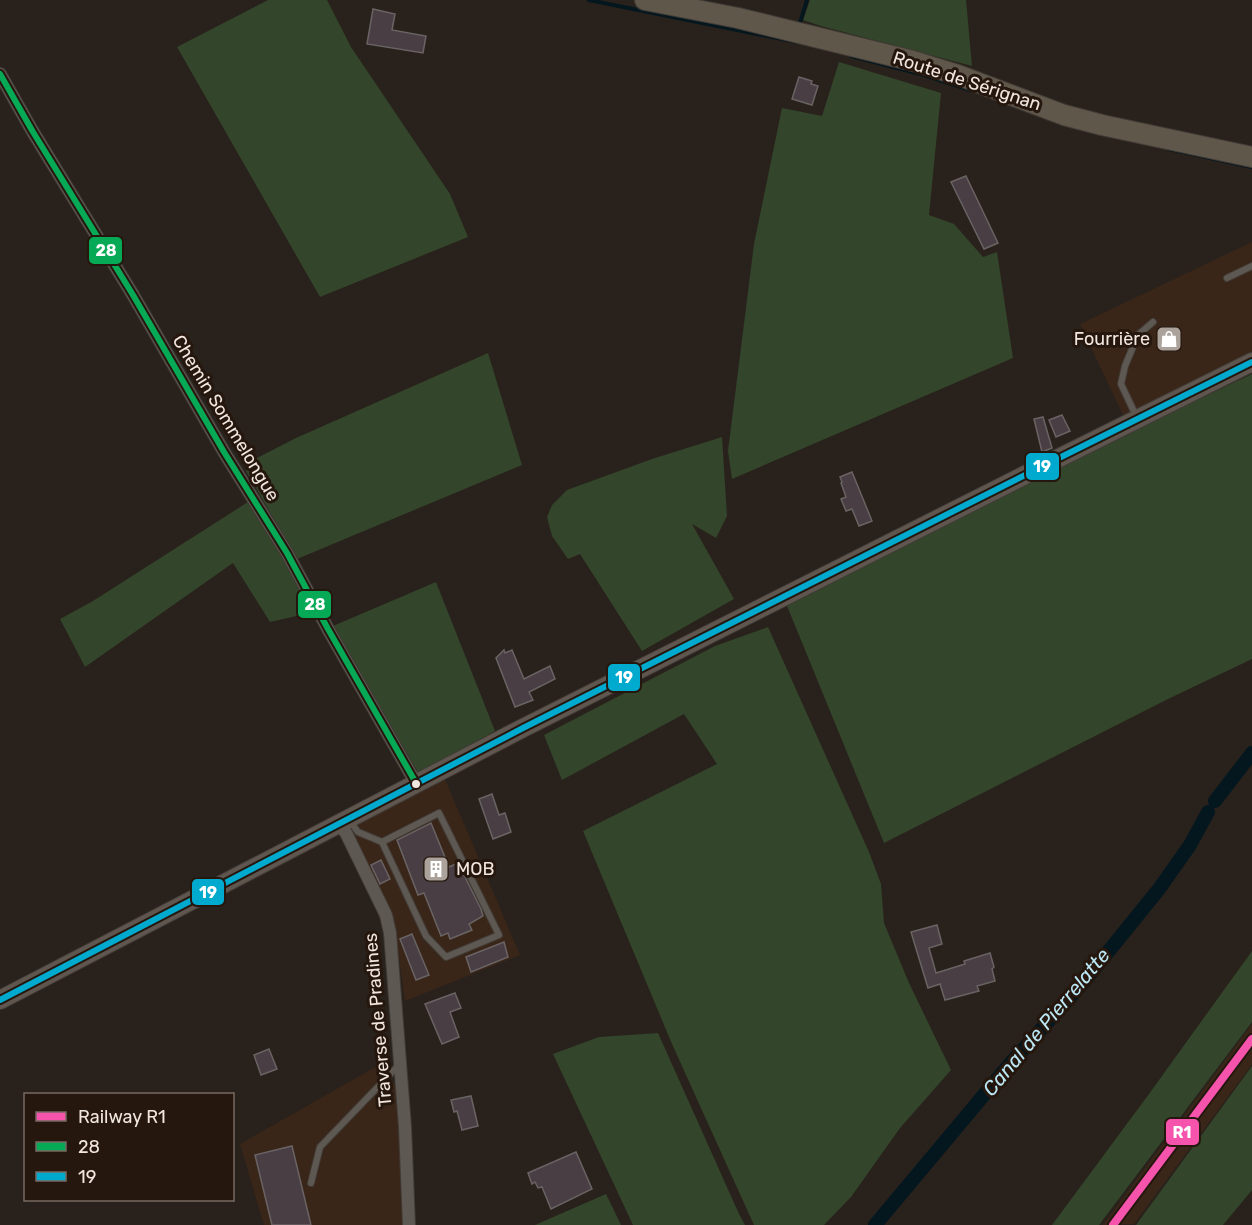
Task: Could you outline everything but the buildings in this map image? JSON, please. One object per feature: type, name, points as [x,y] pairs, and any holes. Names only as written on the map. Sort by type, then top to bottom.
[{"type":"main road","name":"Route de Sérignan","points":[[645,0],[738,18],[913,61],[958,75],[1064,115],[1252,157]]},
{"type":"main road","points":[[0,1000],[417,783],[1252,362]]},
{"type":"street","name":"Chemin Sommelongue","points":[[0,74],[224,452],[287,553],[417,783]]},
{"type":"street","name":"Traverse de Pradines","points":[[344,822],[346,833],[386,915],[390,933],[410,1225]]},
{"type":"lane","points":[[1227,278],[1252,266]]},
{"type":"lane","points":[[1138,419],[1121,384],[1125,366],[1138,334],[1153,322]]},
{"type":"lane","points":[[344,822],[358,832],[382,842],[426,936],[447,957],[499,935],[440,813],[382,842]]},
{"type":"lane","points":[[311,1183],[320,1147],[400,1065]]},
{"type":"shaded area","name":"Fourrière","points":[[1252,242],[1252,354],[1124,417],[1080,324]]},
{"type":"shaded area","points":[[444,777],[520,955],[405,1001],[394,922],[348,826]]},
{"type":"shaded area","points":[[1252,1024],[1252,1064],[1134,1224],[1103,1225]]},
{"type":"shaded area","points":[[379,1065],[397,1087],[406,1225],[264,1225],[240,1144]]},
{"type":"green space","points":[[268,0],[327,0],[351,47],[450,194],[468,237],[320,297],[177,47]]},
{"type":"green space","points":[[810,0],[966,0],[972,66],[803,20]]},
{"type":"green space","points":[[839,62],[941,93],[929,215],[954,224],[983,257],[997,252],[1013,358],[732,479],[728,451],[754,244],[782,108],[822,116]]},
{"type":"green space","points":[[488,353],[522,465],[297,559],[246,471],[255,459],[296,438]]},
{"type":"green space","points":[[1252,374],[1252,659],[884,843],[785,601],[1045,472]]},
{"type":"green space","points":[[722,437],[727,516],[716,538],[692,524],[734,599],[642,651],[580,554],[568,559],[552,536],[547,517],[552,505],[567,490],[652,459]]},
{"type":"green space","points":[[248,502],[311,605],[305,614],[270,622],[233,563],[85,667],[60,619],[93,601]]},
{"type":"green space","points":[[436,582],[495,731],[419,774],[333,626]]},
{"type":"green space","points":[[768,627],[869,852],[881,884],[884,923],[909,983],[951,1070],[900,1128],[851,1197],[824,1225],[754,1225],[672,1044],[583,831],[717,764],[684,714],[562,780],[544,735],[715,646]]},
{"type":"green space","points":[[1252,951],[1252,1022],[1099,1225],[1052,1225],[1149,1094]]},
{"type":"green space","points":[[658,1033],[745,1225],[633,1225],[553,1054],[599,1037]]},
{"type":"green space","points":[[1252,1066],[1252,1190],[1223,1225],[1136,1225]]},
{"type":"green space","points":[[606,1194],[621,1225],[535,1225]]},
{"type":"waterway","points":[[589,0],[797,42]]},
{"type":"waterway","points":[[800,23],[807,0]]},
{"type":"waterway","points":[[851,56],[970,90]]},
{"type":"waterway","points":[[1169,149],[1252,167]]},
{"type":"waterway","name":"Canal de Pierrelatte","points":[[1215,801],[1252,753]]},
{"type":"waterway","name":"Canal de Pierrelatte","points":[[875,1225],[1009,1065],[1082,984],[1159,889],[1190,845],[1208,812]]},
{"type":"rail line","name":"R1","points":[[1113,1225],[1252,1039]]},
{"type":"transit line","name":"28","points":[[0,74],[224,452],[287,553],[416,783]]},
{"type":"transit line","name":"19","points":[[0,1000],[523,728],[1252,362]]},
{"type":"place","name":"Fourrière","points":[[1169,339]]},
{"type":"place","name":"MOB","points":[[436,869]]}]
